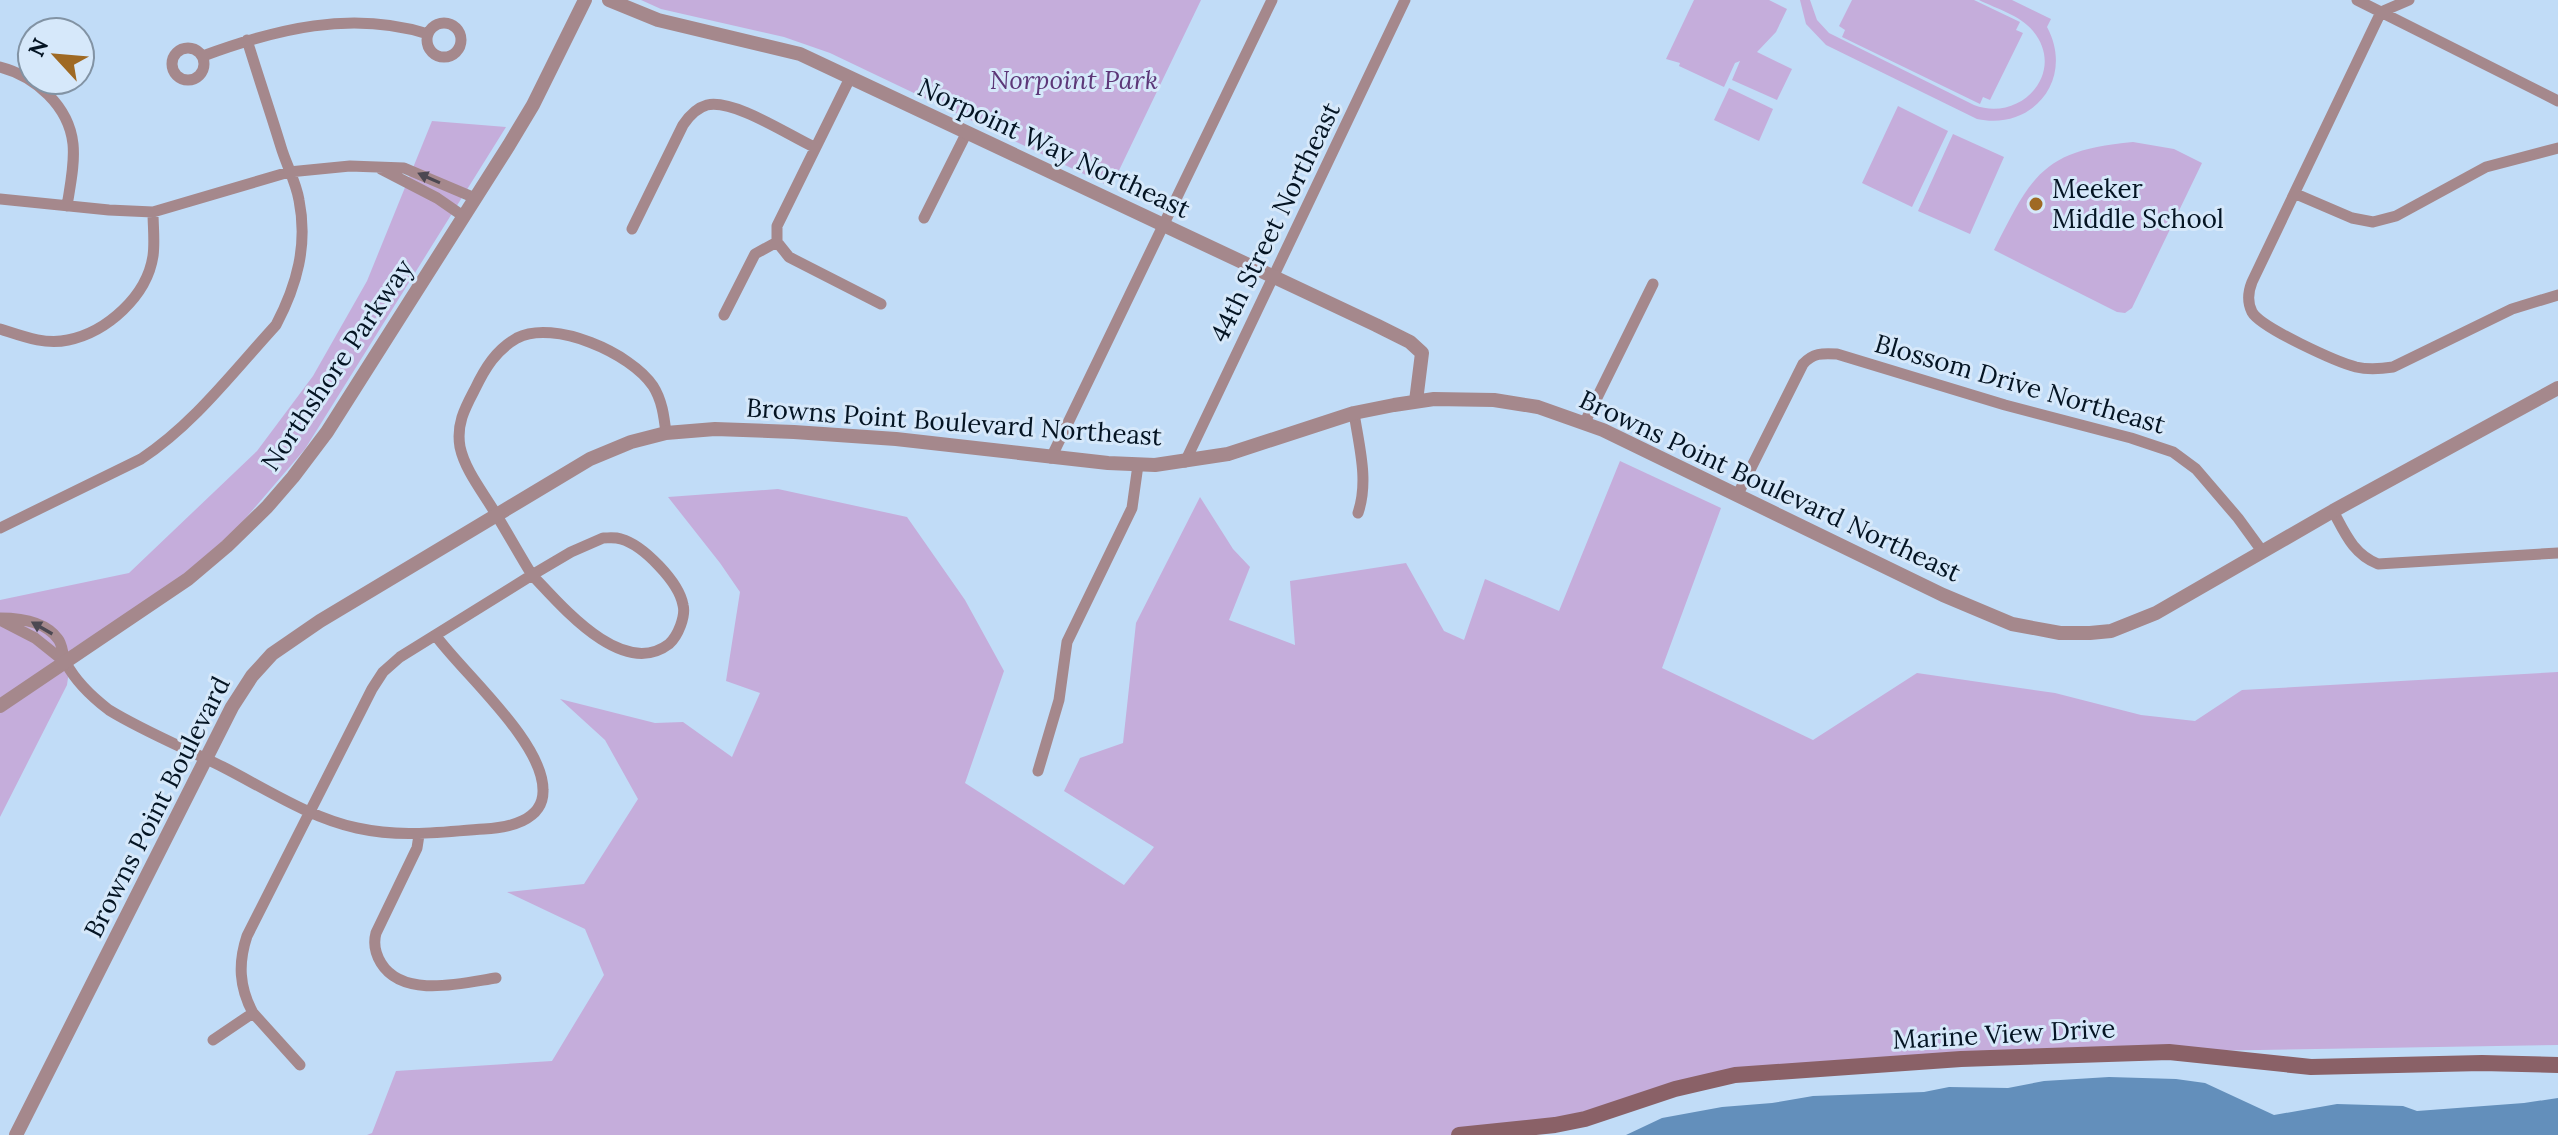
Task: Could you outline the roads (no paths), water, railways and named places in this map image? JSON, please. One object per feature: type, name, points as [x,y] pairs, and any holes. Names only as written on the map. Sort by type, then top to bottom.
[{"type":"main road","name":"Marine View Drive","points":[[1459,1135],[1555,1125],[1598,1115],[1675,1089],[1735,1075],[1961,1059],[2169,1052],[2311,1067],[2482,1063],[2558,1065]]},
{"type":"street","name":"Northshore Parkway","points":[[0,706],[188,579],[227,546],[293,477],[352,393],[533,105],[585,0]]},
{"type":"street","name":"Norpoint Way Northeast","points":[[609,0],[658,20],[800,54],[1376,325],[1422,353],[1416,401]]},
{"type":"street","points":[[1051,458],[1272,0]]},
{"type":"street","name":"44th Street Northeast","points":[[1185,462],[1405,0]]},
{"type":"street","points":[[2357,0],[2558,101]]},
{"type":"street","points":[[2409,0],[2381,12],[2252,282],[2249,303],[2259,320],[2309,347],[2353,366],[2377,369],[2393,367],[2512,309],[2558,295]]},
{"type":"street","points":[[203,56],[288,29],[343,23],[374,22],[428,34]]},
{"type":"street","points":[[0,528],[141,459],[157,448],[195,414],[276,325],[296,283],[303,232],[299,197],[247,40]]},
{"type":"street","points":[[0,67],[19,73],[39,85],[64,118],[73,144],[67,206]]},
{"type":"street","points":[[850,78],[777,226],[777,242],[789,257],[881,304]]},
{"type":"street","points":[[632,229],[683,125],[694,112],[711,104],[728,105],[814,147]]},
{"type":"street","points":[[924,218],[967,132]]},
{"type":"street","points":[[2296,194],[2352,218],[2373,222],[2396,216],[2486,167],[2558,148]]},
{"type":"street","points":[[0,199],[153,212],[289,172],[350,166],[404,168],[475,198]]},
{"type":"street","points":[[381,169],[437,198],[463,216]]},
{"type":"street","points":[[0,329],[33,340],[69,340],[112,319],[139,290],[149,268],[153,257],[153,212]]},
{"type":"street","points":[[724,315],[755,254],[777,242]]},
{"type":"street","points":[[1585,422],[1653,284]]},
{"type":"street","points":[[300,1065],[253,1013],[241,981],[240,961],[244,946],[310,811],[383,672],[400,657],[532,575],[593,541],[622,539],[646,553],[678,592],[684,607],[679,629],[669,643],[652,652],[616,648],[573,618],[532,575],[465,462],[459,433],[461,416],[487,365],[501,348],[517,339],[542,332],[564,333],[587,341],[643,374],[655,388],[663,408],[666,433]]},
{"type":"street","name":"Blossom Drive Northeast","points":[[1738,494],[1797,374],[1809,357],[1837,354],[2173,452],[2196,469],[2262,551]]},
{"type":"street","name":"Browns Point Boulevard Northeast","points":[[666,433],[715,429],[808,432],[1138,465],[1185,462],[1228,454],[1354,413],[1416,401],[1455,398],[1494,400],[1538,407],[1585,422],[1971,607],[2022,627],[2060,633],[2111,631],[2135,622],[2558,388]]},
{"type":"street","points":[[1354,413],[1364,490],[1358,513]]},
{"type":"street","name":"Browns Point Boulevard","points":[[16,1135],[242,690],[272,654],[320,621],[590,459],[631,442],[666,433]]},
{"type":"street","points":[[1038,771],[1059,700],[1067,642],[1132,508],[1138,465]]},
{"type":"street","points":[[2333,511],[2352,546],[2363,557],[2378,564],[2558,553]]},
{"type":"street","points":[[0,619],[35,638],[65,662],[83,687],[109,710],[310,811],[359,829],[419,835],[514,826],[536,809],[543,794],[539,772],[510,720],[436,636]]},
{"type":"street","points":[[419,835],[417,848],[376,933],[374,947],[378,959],[389,974],[420,985],[452,985],[496,978]]},
{"type":"street","points":[[213,1040],[253,1013]]},
{"type":"water","points":[[2109,1077],[2205,1083],[2274,1115],[2337,1104],[2403,1106],[2417,1111],[2558,1098],[2558,1135],[1626,1135],[1662,1118],[1813,1096],[1924,1092],[1949,1087],[2008,1088],[2044,1081]]},
{"type":"place","name":"Meeker Middle School","points":[[2036,204]]},
{"type":"park label","name":"Norpoint Park","points":[[1074,80]]}]
